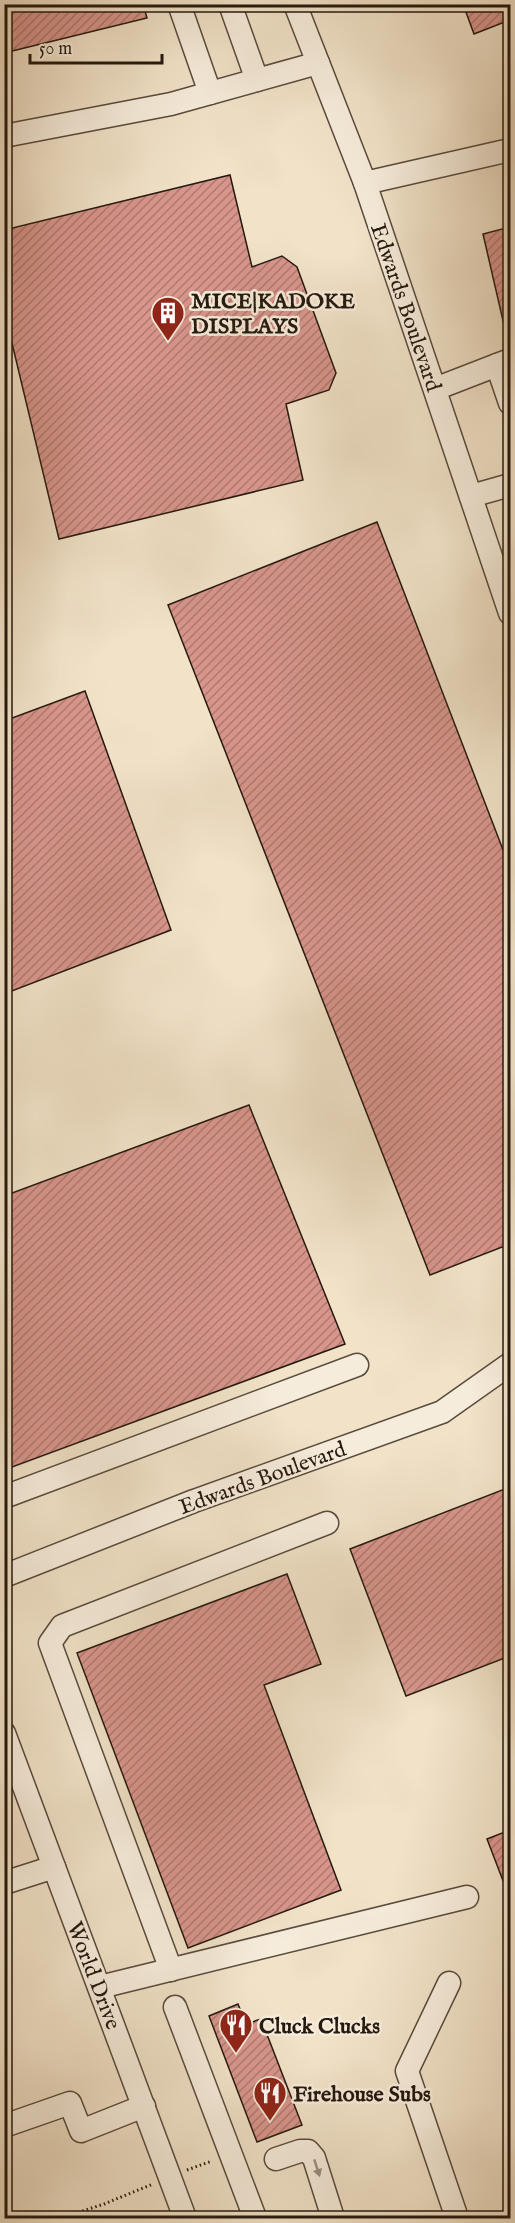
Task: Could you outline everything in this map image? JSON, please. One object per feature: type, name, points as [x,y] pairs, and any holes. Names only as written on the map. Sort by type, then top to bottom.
[{"type":"street","points":[[179,4],[210,93]]},
{"type":"street","points":[[230,4],[258,80]]},
{"type":"street","name":"Edwards Boulevard","points":[[295,4],[365,183],[510,613]]},
{"type":"street","points":[[4,136],[171,104],[318,63]]},
{"type":"street","points":[[365,183],[510,150]]},
{"type":"street","points":[[435,389],[504,363],[510,403]]},
{"type":"street","points":[[471,496],[510,485]]},
{"type":"street","name":"Edwards Boulevard","points":[[4,1576],[194,1501],[442,1412],[510,1364]]},
{"type":"street","points":[[4,1497],[357,1365]]},
{"type":"street","points":[[171,1970],[51,1643],[62,1626],[327,1523]]},
{"type":"street","name":"World Drive","points":[[4,1733],[185,2218]]},
{"type":"street","points":[[4,1883],[54,1867]]},
{"type":"street","points":[[100,1987],[467,1897]]},
{"type":"street","points":[[448,1983],[407,2071],[457,2218]]},
{"type":"street","points":[[176,2007],[255,2218]]},
{"type":"street","points":[[4,2126],[70,2103],[81,2131],[144,2106]]},
{"type":"street","points":[[276,2160],[300,2151],[308,2151],[314,2158],[333,2218]]},
{"type":"path","points":[[61,2218],[104,2204],[231,2155]]},
{"type":"building","points":[[4,4],[143,4],[147,18],[4,53]]},
{"type":"building","points":[[463,4],[510,4],[510,20],[474,34]]},
{"type":"building","name":"MICE|KADOKE DISPLAYS","points":[[230,175],[252,267],[282,256],[297,267],[336,373],[329,390],[286,404],[303,480],[59,539],[4,310],[4,230]]},
{"type":"building","points":[[510,227],[510,337],[507,338],[483,234]]},
{"type":"building","points":[[377,522],[510,868],[510,1244],[430,1275],[168,605]]},
{"type":"building","points":[[85,691],[171,930],[4,994],[4,721]]},
{"type":"building","points":[[249,1105],[345,1344],[4,1470],[4,1196]]},
{"type":"building","points":[[510,1487],[510,1656],[406,1696],[350,1549]]},
{"type":"building","points":[[287,1574],[321,1664],[264,1685],[341,1890],[188,1948],[77,1653]]},
{"type":"building","points":[[510,1830],[510,1899],[487,1839]]},
{"type":"building","points":[[238,2004],[246,2024],[261,2019],[302,2125],[257,2142],[209,2016]]},
{"type":"place","name":"MICE|KADOKE DISPLAYS","points":[[168,342]]},
{"type":"place","name":"Cluck Clucks","points":[[236,2054]]},
{"type":"place","name":"Firehouse Subs","points":[[270,2122]]}]
